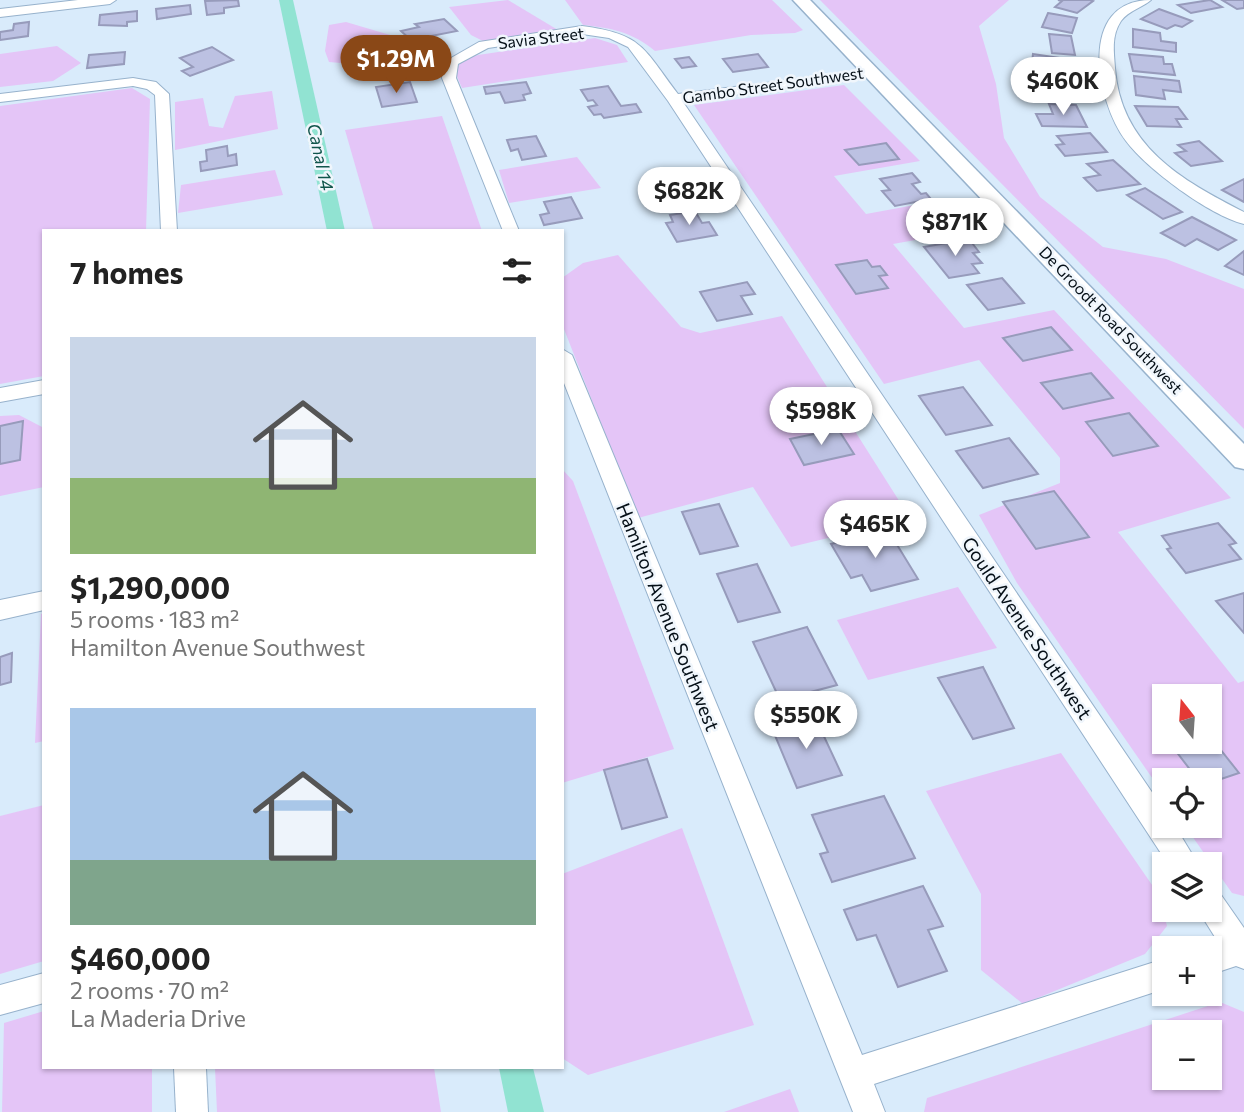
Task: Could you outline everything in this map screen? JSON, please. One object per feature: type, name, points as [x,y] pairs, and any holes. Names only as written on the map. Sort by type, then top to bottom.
[{"type":"street","points":[[0,13],[110,0]]},
{"type":"street","name":"De Groodt Road Southwest","points":[[802,0],[1244,460]]},
{"type":"street","points":[[1145,0],[1131,5],[1111,23],[1106,43],[1111,98],[1127,129],[1151,158],[1198,195],[1244,219]]},
{"type":"street","name":"Savia Street","points":[[451,62],[484,45],[582,30],[612,34],[633,44]]},
{"type":"street","name":"Gould Avenue Southwest","points":[[633,44],[674,99],[1176,852]]},
{"type":"street","points":[[451,62],[449,78],[510,229]]},
{"type":"street","name":"Gambo Street Southwest","points":[[674,99],[871,72]]},
{"type":"street","points":[[0,97],[110,83],[151,85],[162,94],[165,105],[169,229]]},
{"type":"street","name":"Hamilton Avenue Southwest","points":[[564,360],[869,1112]]},
{"type":"street","points":[[0,395],[42,387]]},
{"type":"street","points":[[0,610],[42,600]]},
{"type":"street","points":[[1222,921],[1243,951],[1222,957]]},
{"type":"street","points":[[854,1074],[1152,978]]},
{"type":"street","points":[[0,1000],[42,989]]},
{"type":"street","points":[[190,1069],[192,1112]]},
{"type":"shaded area","points":[[508,0],[558,30],[483,41],[471,35],[449,7]]},
{"type":"shaded area","points":[[565,0],[772,0],[803,30],[795,33],[751,35],[655,51],[638,39],[621,32],[583,25]]},
{"type":"shaded area","points":[[820,0],[1009,0],[979,26],[996,84],[1004,138],[1040,197],[1103,247],[1166,259],[1244,289],[1244,429]]},
{"type":"shaded area","points":[[346,22],[441,50],[423,70],[329,62],[325,51],[329,25]]},
{"type":"shaded area","points":[[595,38],[617,45],[628,62],[462,88],[455,72],[462,60],[478,55]]},
{"type":"shaded area","points":[[57,46],[81,63],[53,81],[0,87],[0,54]]},
{"type":"shaded area","points":[[844,85],[920,161],[834,176],[866,214],[942,200],[971,230],[893,244],[964,328],[1054,310],[1231,498],[1118,532],[1238,683],[1244,681],[1244,896],[1232,893],[1222,879],[1222,852],[1203,852],[1193,838],[1222,838],[1222,768],[1152,768],[1152,778],[1017,583],[979,515],[1060,483],[1060,458],[979,360],[884,384],[694,105]]},
{"type":"shaded area","points":[[132,88],[150,99],[146,229],[42,229],[42,376],[0,384],[0,106]]},
{"type":"shaded area","points":[[272,91],[278,129],[175,150],[175,102],[203,98],[209,126],[223,128],[235,96]]},
{"type":"shaded area","points":[[442,116],[481,229],[373,229],[345,130]]},
{"type":"shaded area","points":[[577,157],[601,188],[509,203],[499,170]]},
{"type":"shaded area","points":[[275,170],[283,195],[178,213],[181,185]]},
{"type":"shaded area","points":[[618,255],[681,327],[700,333],[782,316],[910,518],[791,547],[753,487],[638,518],[564,329],[564,277],[583,263]]},
{"type":"shaded area","points":[[19,415],[42,427],[42,487],[0,496],[0,416]]},
{"type":"shaded area","points":[[564,471],[573,481],[674,749],[564,782]]},
{"type":"shaded area","points":[[958,587],[997,648],[868,680],[837,620]]},
{"type":"shaded area","points":[[41,614],[42,741],[35,743]]},
{"type":"shaded area","points":[[1061,753],[1152,885],[1152,922],[1166,922],[1167,926],[1159,936],[1152,936],[1152,945],[1145,954],[1023,1004],[981,970],[981,894],[926,791]]},
{"type":"shaded area","points":[[42,806],[42,962],[0,974],[0,816]]},
{"type":"shaded area","points":[[682,828],[754,1025],[588,1075],[564,1059],[564,873]]},
{"type":"shaded area","points":[[1222,1003],[1244,1012],[1244,1112],[924,1112],[927,1098],[1152,1024],[1152,1090],[1222,1090],[1222,1020],[1165,1020],[1208,1006],[1222,1006]]},
{"type":"shaded area","points":[[42,1012],[42,1069],[152,1069],[152,1112],[2,1112],[4,1023]]},
{"type":"shaded area","points":[[215,1069],[434,1069],[441,1112],[217,1112]]},
{"type":"shaded area","points":[[790,1089],[799,1112],[724,1112]]},
{"type":"building","points":[[238,0],[239,6],[224,8],[224,13],[207,15],[205,1]]},
{"type":"building","points":[[1058,0],[1093,1],[1077,13],[1055,7],[1062,1]]},
{"type":"building","points":[[1210,0],[1222,7],[1191,13],[1178,5]]},
{"type":"building","points":[[1222,0],[1244,0],[1244,8],[1237,9]]},
{"type":"building","points":[[190,5],[191,14],[157,19],[156,9]]},
{"type":"building","points":[[1159,9],[1192,21],[1182,27],[1175,25],[1167,29],[1141,19]]},
{"type":"building","points":[[137,11],[137,21],[127,22],[127,26],[99,25],[100,15]]},
{"type":"building","points":[[1048,13],[1077,18],[1072,33],[1042,27]]},
{"type":"building","points":[[444,19],[457,31],[411,40],[401,31],[419,27],[415,24]]},
{"type":"building","points":[[29,22],[28,36],[0,40],[0,32],[13,30],[14,24]]},
{"type":"building","points":[[1133,29],[1160,33],[1161,41],[1176,43],[1176,52],[1133,47]]},
{"type":"building","points":[[1049,34],[1071,36],[1075,55],[1052,53]]},
{"type":"building","points":[[212,47],[233,60],[190,76],[182,71],[193,67],[180,58]]},
{"type":"building","points":[[125,52],[124,64],[87,68],[89,55]]},
{"type":"building","points":[[758,54],[768,67],[733,72],[723,59]]},
{"type":"building","points":[[1033,54],[1074,60],[1073,75],[1039,71],[1040,64],[1032,63]]},
{"type":"building","points":[[1129,54],[1163,57],[1164,64],[1172,64],[1175,75],[1133,71]]},
{"type":"building","points":[[689,57],[696,66],[682,68],[675,59]]},
{"type":"building","points":[[1134,76],[1179,81],[1181,92],[1163,90],[1165,99],[1136,95]]},
{"type":"building","points":[[1037,79],[1068,81],[1073,99],[1041,97]]},
{"type":"building","points":[[410,82],[417,102],[382,107],[376,87]]},
{"type":"building","points":[[526,82],[531,93],[523,95],[525,100],[505,103],[500,92],[486,94],[484,87]]},
{"type":"building","points":[[608,86],[621,106],[636,104],[641,112],[604,118],[601,114],[594,115],[588,107],[597,105],[593,100],[588,101],[581,90]]},
{"type":"building","points":[[1049,104],[1076,105],[1087,127],[1042,126],[1036,114],[1053,114]]},
{"type":"building","points":[[1135,106],[1178,107],[1187,119],[1176,119],[1181,127],[1147,126]]},
{"type":"building","points":[[1090,133],[1107,152],[1065,156],[1056,145],[1064,144],[1057,136]]},
{"type":"building","points":[[536,136],[546,156],[522,160],[518,149],[511,151],[507,140]]},
{"type":"building","points":[[1199,141],[1222,161],[1191,166],[1175,153],[1186,151],[1178,145]]},
{"type":"building","points":[[886,143],[899,159],[859,165],[845,150]]},
{"type":"building","points":[[227,146],[228,156],[236,154],[237,165],[201,171],[200,162],[207,161],[206,150]]},
{"type":"building","points":[[1113,160],[1140,184],[1097,191],[1084,178],[1100,175],[1087,164]]},
{"type":"building","points":[[912,173],[920,182],[912,184],[921,194],[926,193],[931,199],[895,206],[882,191],[890,190],[880,179]]},
{"type":"building","points":[[1244,179],[1244,202],[1222,190]]},
{"type":"building","points":[[1145,188],[1182,212],[1163,219],[1127,195]]},
{"type":"building","points":[[571,197],[582,218],[544,225],[540,215],[549,213],[544,202]]},
{"type":"building","points":[[695,211],[702,223],[709,222],[717,235],[677,242],[666,223],[673,222],[670,215]]},
{"type":"building","points":[[1192,217],[1236,240],[1218,250],[1197,239],[1185,246],[1161,233]]},
{"type":"building","points":[[969,239],[979,252],[973,253],[982,263],[972,264],[979,273],[949,278],[924,247]]},
{"type":"building","points":[[1244,251],[1244,275],[1225,266]]},
{"type":"building","points":[[867,260],[872,267],[880,266],[887,275],[879,276],[888,288],[856,294],[836,265]]},
{"type":"building","points":[[1002,278],[1024,303],[988,310],[967,285]]},
{"type":"building","points":[[747,282],[755,294],[741,296],[752,314],[717,321],[700,292]]},
{"type":"building","points":[[1051,327],[1072,350],[1023,361],[1003,338]]},
{"type":"building","points":[[1091,373],[1113,398],[1063,409],[1041,383]]},
{"type":"building","points":[[963,387],[992,425],[946,435],[919,396]]},
{"type":"building","points":[[1129,413],[1158,446],[1113,456],[1086,422]]},
{"type":"building","points":[[23,421],[20,460],[0,464],[0,426]]},
{"type":"building","points":[[838,429],[854,454],[804,465],[790,439]]},
{"type":"building","points":[[1009,438],[1038,474],[983,488],[956,451]]},
{"type":"building","points":[[1054,491],[1089,537],[1036,549],[1003,502]]},
{"type":"building","points":[[719,504],[738,546],[700,554],[682,512]]},
{"type":"building","points":[[1218,523],[1236,543],[1229,545],[1241,559],[1186,573],[1167,549],[1171,548],[1162,536]]},
{"type":"building","points":[[888,530],[918,579],[871,591],[862,575],[851,578],[831,544]]},
{"type":"building","points":[[757,564],[780,612],[738,622],[717,574]]},
{"type":"building","points":[[1244,593],[1244,633],[1216,601]]},
{"type":"building","points":[[807,627],[837,685],[780,700],[753,642]]},
{"type":"building","points":[[12,653],[11,682],[0,685],[0,657]]},
{"type":"building","points":[[983,667],[1014,728],[973,739],[938,678]]},
{"type":"building","points":[[814,715],[842,775],[797,788],[771,726]]},
{"type":"building","points":[[1222,751],[1239,773],[1222,779],[1222,768],[1189,768],[1178,754],[1222,754]]},
{"type":"building","points":[[647,759],[667,817],[622,829],[604,770]]},
{"type":"building","points":[[884,796],[915,858],[832,882],[820,854],[828,852],[812,815]]},
{"type":"building","points":[[923,886],[943,926],[928,930],[947,971],[898,987],[876,935],[857,940],[844,910]]},
{"type":"waterway","name":"Canal 14","points":[[286,0],[336,229]]},
{"type":"waterway","name":"Canal 14","points":[[516,1069],[526,1112]]}]
